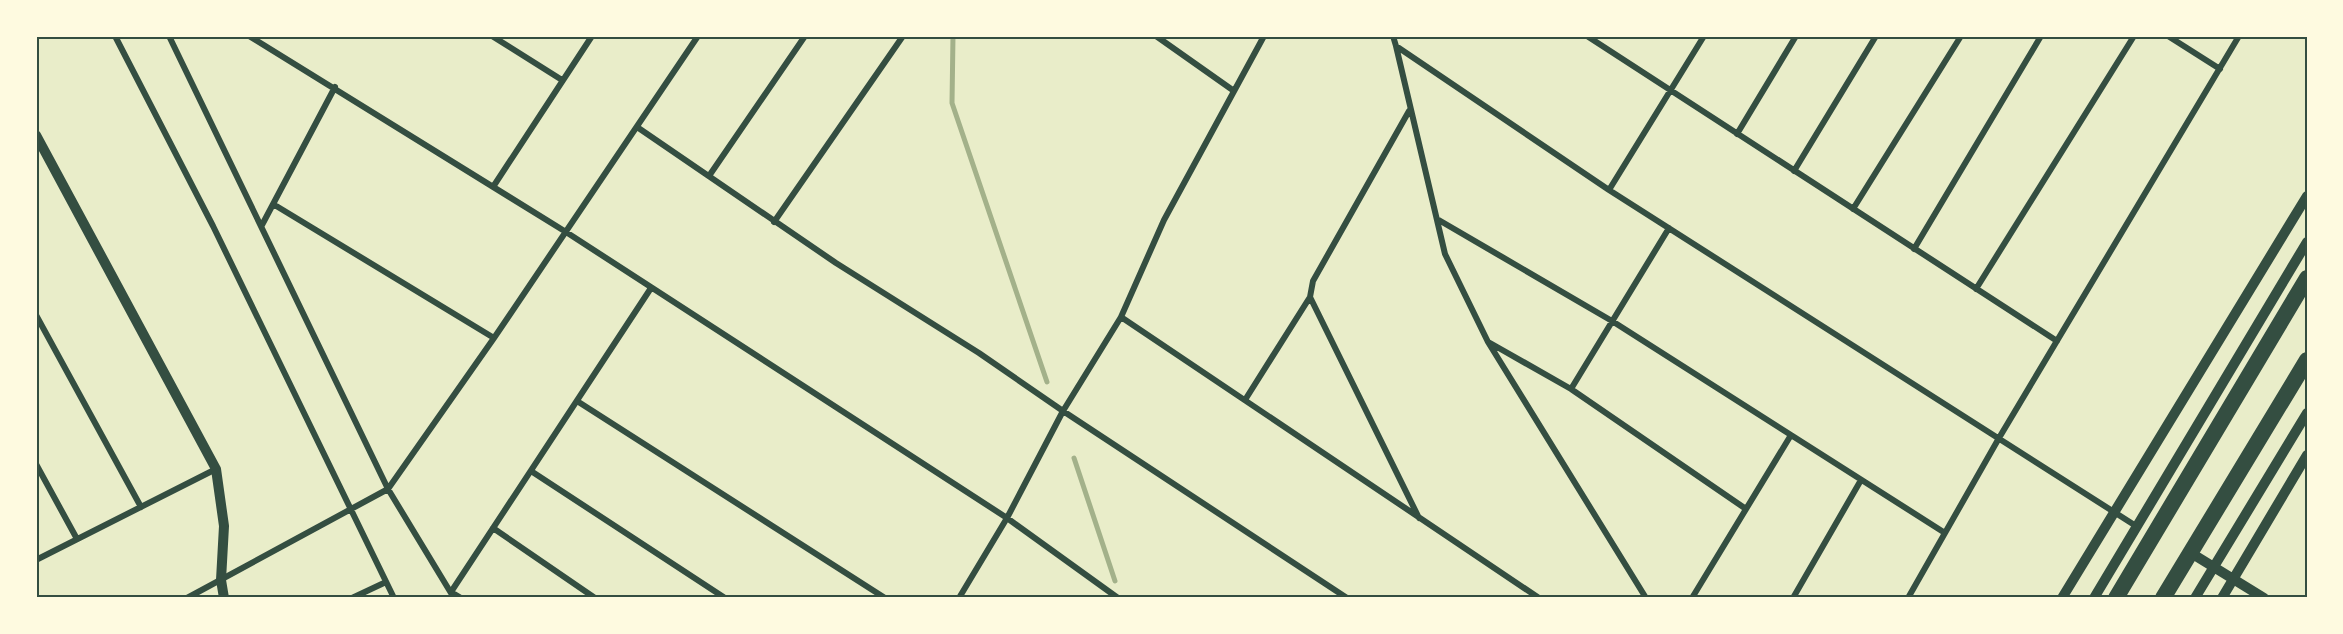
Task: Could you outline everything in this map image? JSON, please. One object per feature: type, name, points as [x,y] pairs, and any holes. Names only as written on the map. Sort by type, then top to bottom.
[{"type":"highway","points":[[2116,598],[2307,278]]},
{"type":"highway","points":[[2163,598],[2307,360]]},
{"type":"street","points":[[115,36],[213,226],[394,598]]},
{"type":"street","points":[[169,36],[388,489],[453,595],[461,598]]},
{"type":"street","points":[[249,36],[335,87],[566,232],[1007,518],[1118,598]]},
{"type":"street","points":[[492,36],[505,39],[562,80]]},
{"type":"street","points":[[493,187],[592,36]]},
{"type":"street","points":[[188,598],[388,489],[494,338],[699,36]]},
{"type":"street","points":[[709,176],[805,36]]},
{"type":"street","points":[[774,222],[903,36]]},
{"type":"street","points":[[1156,36],[1234,91]]},
{"type":"street","points":[[958,598],[1007,518],[1063,411],[1121,317],[1164,220],[1264,36]]},
{"type":"street","points":[[1393,36],[1445,254],[1488,342],[1646,598]]},
{"type":"street","points":[[1587,36],[2057,341]]},
{"type":"street","points":[[1609,190],[1704,36]]},
{"type":"street","points":[[1737,134],[1796,36]]},
{"type":"street","points":[[1794,171],[1876,36]]},
{"type":"street","points":[[1853,209],[1961,36]]},
{"type":"street","points":[[1914,249],[2041,36]]},
{"type":"street","points":[[1976,289],[2134,36]]},
{"type":"street","points":[[2168,36],[2220,69]]},
{"type":"street","points":[[1908,598],[1999,438],[2239,36]]},
{"type":"street","points":[[1396,46],[1609,190],[2136,526]]},
{"type":"street","points":[[262,225],[335,87]]},
{"type":"street","points":[[1245,400],[1310,297],[1312,281],[1410,111]]},
{"type":"street","points":[[637,127],[774,222],[979,353],[1347,598]]},
{"type":"street","points":[[36,135],[216,469],[224,526],[220,580],[224,598]]},
{"type":"street","points":[[2062,598],[2307,196]]},
{"type":"street","points":[[273,204],[494,338]]},
{"type":"street","points":[[1437,219],[1612,321],[1945,533]]},
{"type":"street","points":[[1571,389],[1669,228]]},
{"type":"street","points":[[2094,598],[2307,242]]},
{"type":"street","points":[[453,595],[493,528],[651,288]]},
{"type":"street","points":[[1310,297],[1419,518]]},
{"type":"street","points":[[36,315],[141,507]]},
{"type":"street","points":[[1121,317],[1539,598]]},
{"type":"street","points":[[1488,342],[1571,389],[1746,509]]},
{"type":"street","points":[[577,401],[885,598]]},
{"type":"street","points":[[2195,598],[2307,412]]},
{"type":"street","points":[[1692,598],[1791,435]]},
{"type":"street","points":[[2222,598],[2307,455]]},
{"type":"street","points":[[36,464],[77,539]]},
{"type":"street","points":[[36,560],[216,469]]},
{"type":"street","points":[[531,471],[725,598]]},
{"type":"street","points":[[1793,598],[1861,480]]},
{"type":"street","points":[[493,528],[596,598]]},
{"type":"street","points":[[2191,553],[2264,598]]},
{"type":"street","points":[[352,598],[386,582]]},
{"type":"waterway","points":[[953,36],[952,103],[1047,382]]},
{"type":"waterway","points":[[1074,458],[1115,581]]}]
